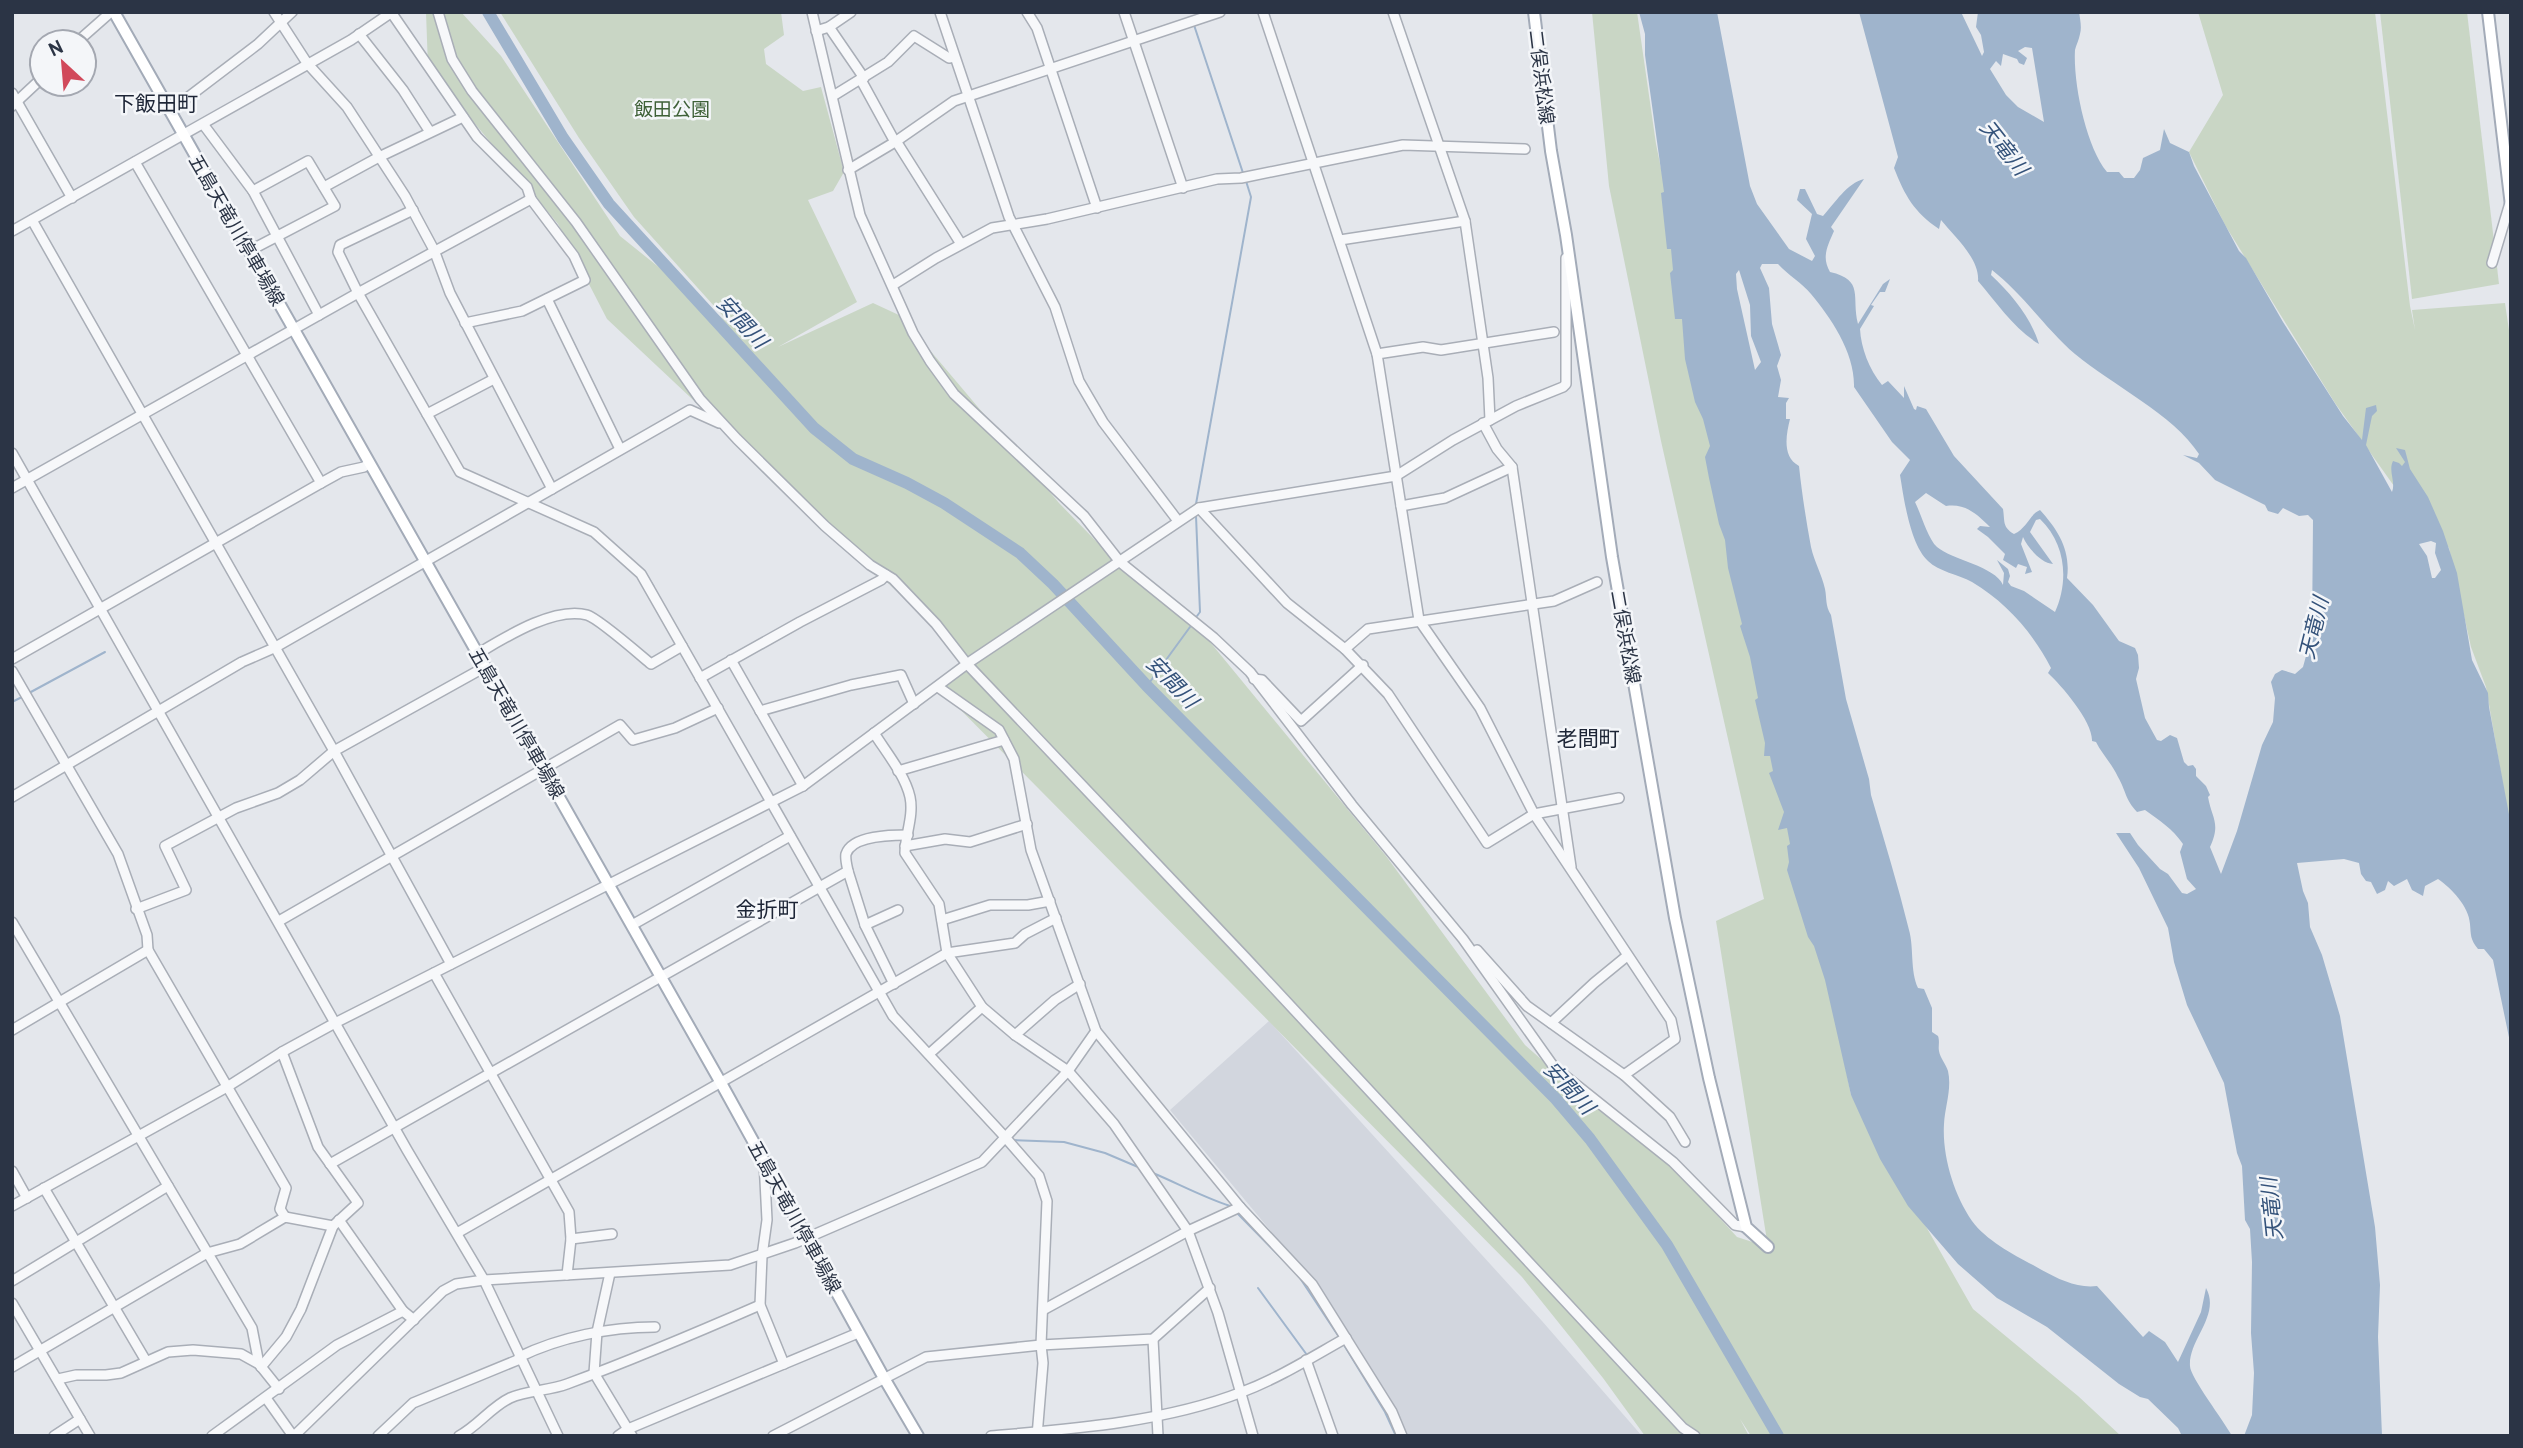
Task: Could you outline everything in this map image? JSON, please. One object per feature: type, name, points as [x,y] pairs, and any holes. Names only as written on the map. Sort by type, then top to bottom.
[{"type":"main road","name":"五島天竜川停車場線","points":[[112,12],[610,885],[807,1236],[858,1333],[918,1436]]},
{"type":"main road","name":"二俣浜松線","points":[[1534,12],[1551,151],[1566,235],[1612,557],[1673,904],[1709,1078],[1746,1227]]},
{"type":"main road","points":[[2488,12],[2511,205]]},
{"type":"main road","points":[[1746,1227],[1768,1247]]},
{"type":"street","points":[[93,28],[112,12]]},
{"type":"street","points":[[274,12],[307,63],[346,107],[413,210],[434,250],[465,323],[552,489]]},
{"type":"street","points":[[170,111],[258,44],[292,12]]},
{"type":"street","points":[[12,231],[183,136],[359,34],[391,12],[477,137],[527,187],[531,199],[574,256],[585,280],[522,311],[465,323]]},
{"type":"street","points":[[438,12],[452,59],[472,91],[601,255],[630,301],[701,399],[724,426],[825,526],[870,565],[886,575],[936,624],[967,664],[1272,986],[1683,1428],[1695,1436]]},
{"type":"street","points":[[812,12],[860,215],[913,333],[954,394],[1084,516],[1120,562],[1214,638],[1250,673],[1352,806],[1453,927],[1527,1006],[1624,1075],[1671,1117],[1685,1142]]},
{"type":"street","points":[[816,31],[829,27],[851,12]]},
{"type":"street","points":[[940,12],[1012,224],[1055,307],[1079,381],[1087,397],[1178,521]]},
{"type":"street","points":[[1027,12],[1037,27],[1097,208]]},
{"type":"street","points":[[1124,12],[1183,188]]},
{"type":"street","points":[[848,170],[895,142],[954,101],[1220,12]]},
{"type":"street","points":[[1263,12],[1377,354],[1419,620],[1488,721],[1534,814],[1671,1020],[1675,1039],[1624,1075]]},
{"type":"street","points":[[1393,12],[1465,220],[1488,378],[1486,421],[1497,450],[1512,467],[1572,871]]},
{"type":"street","points":[[829,27],[863,79],[895,142],[961,244]]},
{"type":"street","points":[[359,34],[403,90],[430,132]]},
{"type":"street","points":[[833,96],[888,62],[914,36],[949,58],[954,57]]},
{"type":"street","points":[[15,104],[28,91]]},
{"type":"street","points":[[12,93],[15,104],[72,198]]},
{"type":"street","points":[[324,187],[463,117]]},
{"type":"street","points":[[203,124],[253,191],[319,315]]},
{"type":"street","points":[[892,285],[992,228],[1097,208],[1217,179],[1241,178],[1403,145],[1525,149]]},
{"type":"street","points":[[249,251],[335,206],[308,161],[253,191]]},
{"type":"street","points":[[135,162],[321,483]]},
{"type":"street","points":[[12,488],[434,250],[531,199]]},
{"type":"street","points":[[2491,263],[2511,205]]},
{"type":"street","points":[[413,210],[340,246],[338,252],[358,293],[460,472],[594,532],[641,574],[893,1016],[1039,1176],[1047,1200],[1041,1345],[1043,1363],[1037,1434]]},
{"type":"street","points":[[32,220],[334,751],[451,964]]},
{"type":"street","points":[[1340,240],[1465,220]]},
{"type":"street","points":[[12,1206],[228,1087],[282,1052],[335,1023],[803,786],[967,664],[1199,508],[1396,477],[1486,421],[1566,384],[1566,235]]},
{"type":"street","points":[[547,299],[620,449]]},
{"type":"street","points":[[1377,354],[1413,348],[1441,350],[1554,332]]},
{"type":"street","points":[[427,414],[495,379]]},
{"type":"street","points":[[12,797],[242,662],[274,648],[690,410],[724,426]]},
{"type":"street","points":[[12,453],[484,1280],[558,1436]]},
{"type":"street","points":[[12,659],[341,472],[364,467],[369,463]]},
{"type":"street","points":[[1401,506],[1445,498],[1512,467]]},
{"type":"street","points":[[1199,508],[1287,603],[1363,665],[1396,705],[1487,843],[1534,814],[1619,798]]},
{"type":"street","points":[[700,678],[886,575]]},
{"type":"street","points":[[1345,649],[1368,629],[1554,601],[1597,582]]},
{"type":"street","points":[[477,654],[528,624],[572,614],[589,615],[651,664],[682,646]]},
{"type":"street","points":[[732,660],[803,786]]},
{"type":"street","points":[[1254,679],[1262,680],[1301,721],[1363,665]]},
{"type":"street","points":[[136,909],[186,891],[165,846],[236,808],[278,793],[300,780],[334,751],[485,667]]},
{"type":"street","points":[[12,671],[118,854],[147,935],[148,950],[286,1188],[280,1209],[285,1217]]},
{"type":"street","points":[[760,711],[851,685],[901,675],[914,704]]},
{"type":"street","points":[[938,687],[991,723],[999,730],[1004,740],[1016,768],[1031,850],[1080,984],[1086,1008],[1097,1031],[1240,1208],[1312,1284],[1392,1412],[1402,1436]]},
{"type":"street","points":[[279,921],[620,725],[633,740],[675,728],[718,708]]},
{"type":"street","points":[[874,733],[898,771],[910,797],[905,853],[939,904],[947,953],[982,1007],[1015,1035],[1068,1071],[1114,1124],[1188,1231],[1210,1288],[1253,1436]]},
{"type":"street","points":[[898,771],[1004,740]]},
{"type":"street","points":[[905,846],[945,839],[970,842],[1027,824]]},
{"type":"street","points":[[632,925],[790,835]]},
{"type":"street","points":[[894,984],[865,925],[845,856],[847,850],[854,845],[883,835],[908,835]]},
{"type":"street","points":[[330,1164],[848,871]]},
{"type":"street","points":[[942,920],[990,905],[1028,905],[1050,901]]},
{"type":"street","points":[[865,925],[898,911]]},
{"type":"street","points":[[457,1233],[947,953],[1015,943],[1025,933],[1056,918]]},
{"type":"street","points":[[12,922],[252,1328],[260,1366]]},
{"type":"street","points":[[1453,927],[1554,1067],[1673,1162],[1735,1225],[1746,1227]]},
{"type":"street","points":[[12,1030],[148,950]]},
{"type":"street","points":[[1552,1023],[1627,956]]},
{"type":"street","points":[[434,973],[569,1212],[571,1239],[567,1275]]},
{"type":"street","points":[[1015,1035],[1055,1000],[1080,984]]},
{"type":"street","points":[[929,1054],[982,1007]]},
{"type":"street","points":[[265,1398],[294,1436],[443,1291],[456,1284],[730,1265],[762,1256],[982,1162],[1068,1071],[1097,1031]]},
{"type":"street","points":[[260,1366],[291,1327],[336,1223],[358,1203],[318,1147],[282,1052]]},
{"type":"street","points":[[764,1160],[767,1220],[760,1305],[784,1364]]},
{"type":"street","points":[[12,1171],[27,1198]]},
{"type":"street","points":[[12,1281],[168,1186]]},
{"type":"street","points":[[44,1188],[146,1361]]},
{"type":"street","points":[[1043,1310],[1188,1231],[1240,1208]]},
{"type":"street","points":[[12,1367],[207,1253],[240,1244],[285,1217],[336,1223],[403,1311],[414,1320]]},
{"type":"street","points":[[571,1239],[612,1234]]},
{"type":"street","points":[[610,1273],[597,1332],[594,1373],[630,1432]]},
{"type":"street","points":[[772,1436],[926,1357],[1041,1345],[1153,1339],[1210,1288]]},
{"type":"street","points":[[12,1303],[90,1436]]},
{"type":"street","points":[[459,1436],[513,1396],[565,1385],[639,1357],[760,1305]]},
{"type":"street","points":[[212,1436],[337,1345],[403,1311]]},
{"type":"street","points":[[378,1436],[413,1403],[532,1351],[597,1332],[655,1326]]},
{"type":"street","points":[[618,1436],[858,1333]]},
{"type":"street","points":[[991,1436],[1037,1434],[1185,1410],[1242,1392],[1346,1338]]},
{"type":"street","points":[[1153,1339],[1158,1436]]},
{"type":"street","points":[[58,1379],[76,1375],[121,1373],[168,1352],[193,1350],[241,1354],[260,1366],[279,1389]]},
{"type":"street","points":[[1306,1360],[1333,1436]]},
{"type":"street","points":[[54,1436],[80,1419]]},
{"type":"shaded area","points":[[1269,1021],[1542,1321],[1642,1436],[1398,1436],[1361,1351],[1316,1282],[1170,1110]]},
{"type":"green space","name":"飯田公園","points":[[426,12],[461,12],[501,56],[620,236],[732,326],[634,217],[579,138],[500,12],[781,12],[784,35],[764,49],[766,64],[803,91],[821,87],[844,172],[833,191],[808,200],[857,302],[778,347],[873,303],[901,316],[1059,503],[1127,573],[1210,642],[1386,856],[1525,1045],[1672,1166],[1737,1237],[1768,1247],[1716,921],[1764,899],[1661,441],[1609,186],[1592,12],[1637,12],[1656,144],[1851,1095],[1973,1309],[2078,1396],[2121,1436],[1751,1436],[1740,1419],[1749,1436],[1645,1436],[1603,1378],[1522,1277],[938,687],[971,661],[607,319],[558,224],[428,67]]},
{"type":"green space","points":[[2198,12],[2375,12],[2410,306],[2415,330],[2412,310],[2505,303],[2511,344],[2511,832],[2486,687],[2471,647],[2449,548],[2394,486],[2335,403],[2225,225],[2189,152],[2223,95]]},
{"type":"green space","points":[[2380,12],[2467,12],[2499,284],[2412,299]]},
{"type":"water","name":"天竜川","points":[[1639,12],[1717,12],[1750,186],[1757,204],[1789,249],[1812,261],[1815,256],[1806,239],[1812,214],[1797,200],[1800,189],[1805,189],[1817,214],[1823,216],[1847,189],[1864,179],[1831,227],[1834,231],[1826,261],[1830,272],[1841,275],[1852,285],[1858,324],[1883,284],[1890,279],[1885,292],[1880,292],[1871,305],[1874,306],[1860,329],[1866,358],[1882,385],[1888,381],[1904,398],[1904,386],[1914,409],[1916,410],[1917,406],[1926,409],[1954,456],[2003,509],[2005,523],[2010,531],[2014,534],[2040,510],[2052,525],[2065,549],[2067,578],[2093,605],[2119,641],[2135,648],[2139,668],[2136,679],[2145,718],[2157,740],[2161,741],[2170,735],[2177,738],[2184,762],[2188,766],[2193,765],[2196,776],[2206,786],[2215,821],[2210,847],[2221,874],[2237,831],[2262,745],[2273,722],[2275,698],[2271,682],[2275,674],[2282,670],[2295,674],[2303,667],[2312,634],[2313,520],[2308,515],[2299,516],[2283,508],[2278,514],[2268,511],[2265,505],[2215,480],[2199,463],[2183,455],[2197,458],[2199,454],[2188,439],[2158,413],[2075,354],[1992,270],[1991,275],[2025,315],[2039,344],[2006,315],[1978,281],[1975,264],[1959,241],[1941,220],[1939,229],[1923,216],[1902,187],[1894,168],[1898,157],[1859,12],[1961,12],[1982,56],[1984,52],[1981,35],[1976,27],[1978,12],[2079,12],[2081,29],[2075,50],[2075,64],[2079,97],[2087,131],[2107,172],[2119,172],[2124,178],[2134,178],[2140,170],[2143,158],[2160,150],[2164,129],[2170,143],[2189,152],[2239,251],[2246,258],[2343,416],[2362,440],[2366,408],[2376,405],[2377,411],[2372,416],[2366,445],[2392,492],[2393,461],[2402,466],[2405,462],[2396,448],[2405,450],[2410,469],[2428,497],[2443,531],[2457,573],[2472,660],[2488,693],[2511,825],[2511,1047],[2493,960],[2484,949],[2475,946],[2469,917],[2448,887],[2438,879],[2425,886],[2423,896],[2412,890],[2407,879],[2394,886],[2388,881],[2385,890],[2377,894],[2371,882],[2366,881],[2361,874],[2359,863],[2344,859],[2297,863],[2308,903],[2310,927],[2322,955],[2340,1016],[2375,1227],[2380,1285],[2378,1337],[2382,1436],[2244,1436],[2252,1415],[2254,1373],[2251,1333],[2252,1262],[2250,1229],[2245,1220],[2242,1166],[2237,1153],[2224,1083],[2187,1005],[2174,962],[2168,928],[2139,868],[2116,833],[2130,833],[2182,893],[2187,894],[2196,889],[2187,879],[2180,852],[2183,844],[2155,817],[2145,810],[2137,812],[2133,807],[2113,768],[2096,742],[2092,741],[2088,724],[2068,695],[2048,673],[2051,668],[2044,655],[2018,619],[1984,590],[1967,579],[1938,568],[1922,553],[1909,521],[1900,475],[1910,460],[1892,442],[1854,387],[1851,362],[1846,349],[1819,303],[1778,264],[1762,264],[1760,268],[1769,288],[1772,324],[1781,355],[1777,366],[1781,380],[1778,397],[1789,398],[1786,403],[1786,419],[1790,419],[1788,451],[1799,466],[1811,547],[1824,584],[1846,699],[1909,930],[1916,981],[1918,988],[1924,989],[1932,1008],[1932,1032],[1938,1036],[1940,1054],[1948,1071],[1944,1136],[1947,1162],[1955,1187],[1972,1221],[1992,1240],[2056,1277],[2080,1286],[2097,1286],[2143,1337],[2149,1331],[2165,1342],[2178,1362],[2201,1312],[2206,1288],[2210,1308],[2191,1356],[2191,1372],[2232,1436],[2182,1436],[2178,1428],[2148,1399],[2119,1384],[2047,1327],[1997,1298],[1958,1264],[1908,1206],[1880,1159],[1851,1095],[1825,980],[1787,870],[1787,846],[1790,844],[1787,828],[1778,830],[1784,812],[1769,773],[1773,771],[1770,756],[1764,756],[1765,743],[1755,700],[1758,698],[1750,657],[1740,626],[1742,624],[1728,568],[1725,540],[1705,457],[1710,446],[1695,402],[1685,359],[1682,319],[1675,319],[1670,273],[1673,270],[1671,249],[1667,249],[1661,193],[1664,192],[1645,55],[1645,34]],"holes":[[[2025,47],[2032,48],[2044,122],[2018,107],[2006,95],[1990,69],[1996,61],[2001,66],[2003,54],[2024,65],[2027,58],[2018,51]],[[1739,270],[1750,305],[1751,336],[1761,362],[1755,370],[1736,274]],[[1926,493],[1946,506],[1959,506],[1975,514],[1990,527],[1980,526],[1977,529],[2005,554],[2003,560],[2016,568],[2018,564],[2027,567],[2025,574],[2032,572],[2021,544],[2023,537],[2035,554],[2053,564],[2030,532],[2036,520],[2040,519],[2055,540],[2062,563],[2062,588],[2055,612],[2024,591],[2011,586],[2008,582],[2008,569],[1997,560],[2004,573],[2003,585],[1983,568],[1937,547],[1915,502]],[[2431,541],[2436,543],[2435,553],[2441,570],[2435,578],[2432,578],[2427,556],[2419,544]]]},
{"type":"waterway","name":"安間川","points":[[488,12],[563,138],[609,204],[814,428],[853,459],[944,503],[1020,553],[1053,584],[1147,686],[1556,1099],[1590,1139],[1667,1245],[1778,1436]]},
{"type":"waterway","points":[[1194,25],[1243,173]]},
{"type":"waterway","points":[[1196,504],[1251,197],[1246,181]]},
{"type":"waterway","points":[[1196,516],[1200,612],[1197,616]]},
{"type":"waterway","points":[[594,527],[603,534]]},
{"type":"waterway","points":[[644,571],[654,587]]},
{"type":"waterway","points":[[1147,686],[1190,627]]},
{"type":"waterway","points":[[29,693],[105,652]]},
{"type":"waterway","points":[[12,702],[24,696]]},
{"type":"waterway","points":[[1012,1140],[1064,1142],[1105,1153],[1138,1167]]},
{"type":"waterway","points":[[1153,1173],[1230,1206]]},
{"type":"waterway","points":[[1237,1213],[1298,1275],[1339,1337]]},
{"type":"waterway","points":[[1258,1288],[1307,1355]]},
{"type":"waterway","points":[[1344,1345],[1385,1412],[1396,1436]]},
{"type":"district","name":"下飯田町","points":[[156,104]]},
{"type":"district","name":"老間町","points":[[1588,739]]},
{"type":"district","name":"金折町","points":[[767,910]]}]
